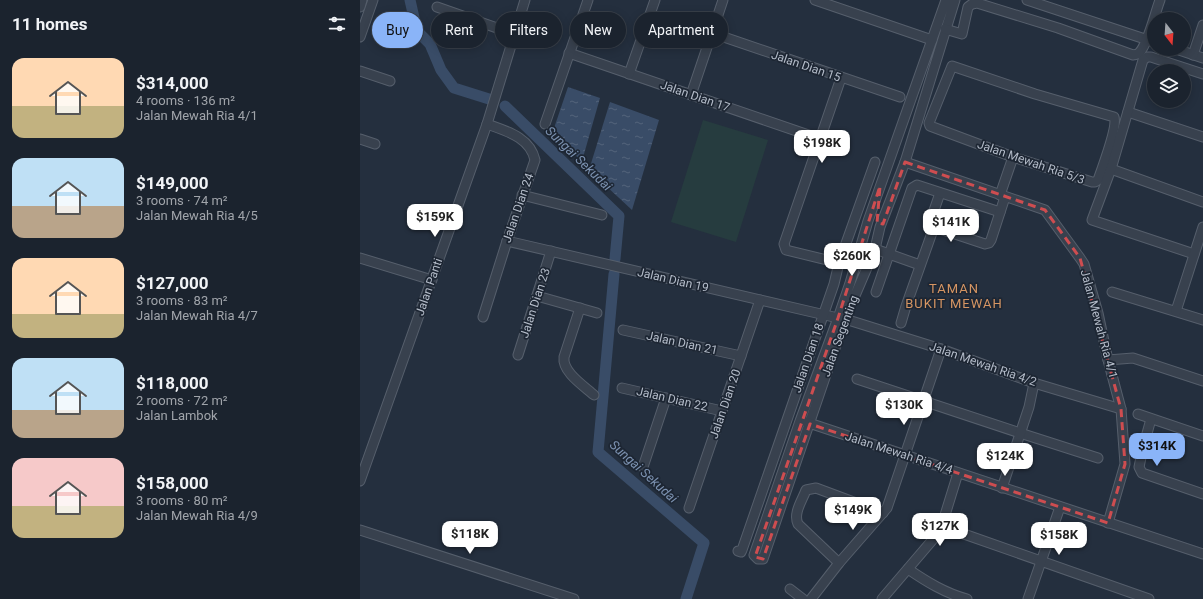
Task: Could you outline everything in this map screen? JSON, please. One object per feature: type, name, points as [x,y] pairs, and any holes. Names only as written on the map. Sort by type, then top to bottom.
[{"type":"street","points":[[360,7],[362,0]]},
{"type":"street","points":[[360,36],[373,0]]},
{"type":"street","name":"Jalan Panti","points":[[521,12],[525,0]]},
{"type":"street","points":[[545,124],[588,0]]},
{"type":"street","points":[[629,74],[655,0]]},
{"type":"street","points":[[719,12],[723,0]]},
{"type":"street","points":[[815,0],[833,3],[932,40]]},
{"type":"street","name":"Jalan Segenting","points":[[946,0],[866,226],[842,318],[810,424],[763,559],[758,559],[754,555],[800,420],[842,318],[875,249],[880,227],[904,162],[955,0]]},
{"type":"street","points":[[1027,0],[1147,40]]},
{"type":"street","points":[[1157,12],[1160,0]]},
{"type":"street","points":[[945,29],[962,34],[968,7],[977,3],[1058,28],[1133,55],[1139,53],[1147,44]]},
{"type":"street","points":[[437,7],[495,27]]},
{"type":"street","points":[[1203,25],[1193,55],[1203,58]]},
{"type":"street","name":"Jalan Dian 15","points":[[728,39],[900,97]]},
{"type":"street","name":"Jalan Panti","points":[[360,481],[487,124],[510,48]]},
{"type":"street","points":[[691,95],[707,48]]},
{"type":"street","name":"Jalan Dian 17","points":[[569,53],[820,139]]},
{"type":"street","points":[[1194,254],[1092,220],[1111,169],[1143,60],[1151,57],[1203,74]]},
{"type":"street","name":"Jalan Mewah Ria 5/3","points":[[952,66],[1035,94],[1114,118],[1115,122],[1108,150],[1098,180],[1095,182],[1013,157],[930,126],[929,122],[952,66]]},
{"type":"street","points":[[360,71],[390,81]]},
{"type":"street","points":[[839,263],[786,250],[784,244],[841,78]]},
{"type":"street","points":[[1128,112],[1203,137]]},
{"type":"street","name":"Jalan Dian 24","points":[[483,317],[522,195],[535,160],[533,154],[517,135],[487,124]]},
{"type":"street","points":[[360,139],[375,144]]},
{"type":"street","points":[[940,193],[930,224],[934,227],[985,244],[989,243],[1000,212],[1013,157]]},
{"type":"street","name":"Jalan Dian 18","points":[[738,551],[741,552],[742,550],[834,284],[839,263],[875,162]]},
{"type":"street","name":"Jalan Mewah Ria 4/1","points":[[904,162],[1045,210],[1084,264],[1122,409],[1126,464],[1108,522]]},
{"type":"street","points":[[1111,169],[1203,202]]},
{"type":"street","points":[[876,292],[912,188],[914,186],[917,185],[1000,212]]},
{"type":"street","points":[[880,186],[881,195],[884,197],[891,195],[894,192]]},
{"type":"street","points":[[522,195],[602,215]]},
{"type":"street","points":[[421,211],[452,221]]},
{"type":"street","points":[[866,226],[872,219],[876,219],[879,222],[880,227]]},
{"type":"street","points":[[901,323],[934,227]]},
{"type":"street","points":[[1176,311],[1203,228]]},
{"type":"street","name":"Jalan Dian 19","points":[[507,241],[842,318]]},
{"type":"street","points":[[875,249],[920,265]]},
{"type":"street","name":"Jalan Dian 23","points":[[518,355],[551,251]]},
{"type":"street","points":[[360,258],[432,280]]},
{"type":"street","points":[[1112,292],[1203,320]]},
{"type":"street","points":[[537,296],[597,313]]},
{"type":"street","name":"Jalan Dian 20","points":[[689,508],[760,300]]},
{"type":"street","points":[[580,308],[563,362],[567,370],[594,395]]},
{"type":"street","name":"Jalan Mewah Ria 4/2","points":[[842,318],[941,349],[1034,382],[1122,409]]},
{"type":"street","name":"Jalan Dian 21","points":[[623,330],[741,356]]},
{"type":"street","points":[[811,599],[839,563],[887,508],[941,349]]},
{"type":"street","points":[[1108,360],[1133,358],[1203,381]]},
{"type":"street","points":[[857,379],[1098,458]]},
{"type":"street","points":[[1002,488],[1020,433],[1034,382]]},
{"type":"street","name":"Jalan Dian 22","points":[[622,388],[722,411]]},
{"type":"street","points":[[643,467],[666,398]]},
{"type":"street","points":[[1138,414],[1203,436]]},
{"type":"street","points":[[1151,419],[1139,467],[1142,473],[1203,494]]},
{"type":"street","name":"Jalan Mewah Ria 4/4","points":[[800,420],[1203,554]]},
{"type":"street","points":[[882,599],[935,537],[940,528],[958,473]]},
{"type":"street","points":[[839,563],[798,524],[796,520],[796,514],[806,490],[816,488],[883,513]]},
{"type":"street","points":[[1028,599],[1060,507]]},
{"type":"street","points":[[360,530],[574,599]]},
{"type":"street","points":[[961,533],[1150,599]]},
{"type":"street","points":[[908,570],[952,597],[967,599]]},
{"type":"street","points":[[790,589],[803,599]]},
{"type":"highlighted area","points":[[905,162],[1045,210],[1080,258],[1121,409],[1125,464],[1108,523],[810,424],[763,559],[755,557],[838,318],[880,186],[877,223],[883,224]]},
{"type":"green space","points":[[703,120],[768,140],[736,242],[671,222]]},
{"type":"water","points":[[568,87],[600,98],[582,161],[552,134]]},
{"type":"water","points":[[610,102],[659,120],[632,210],[589,170]]},
{"type":"waterway","name":"Sungai Sekudai","points":[[410,0],[417,31],[430,44],[441,70],[454,88],[489,99]]},
{"type":"waterway","name":"Sungai Sekudai","points":[[505,106],[619,216],[615,259]]},
{"type":"waterway","name":"Sungai Sekudai","points":[[614,274],[598,452],[704,543],[686,599]]},
{"type":"district","name":"TAMAN BUKIT MEWAH","points":[[954,296]]}]
